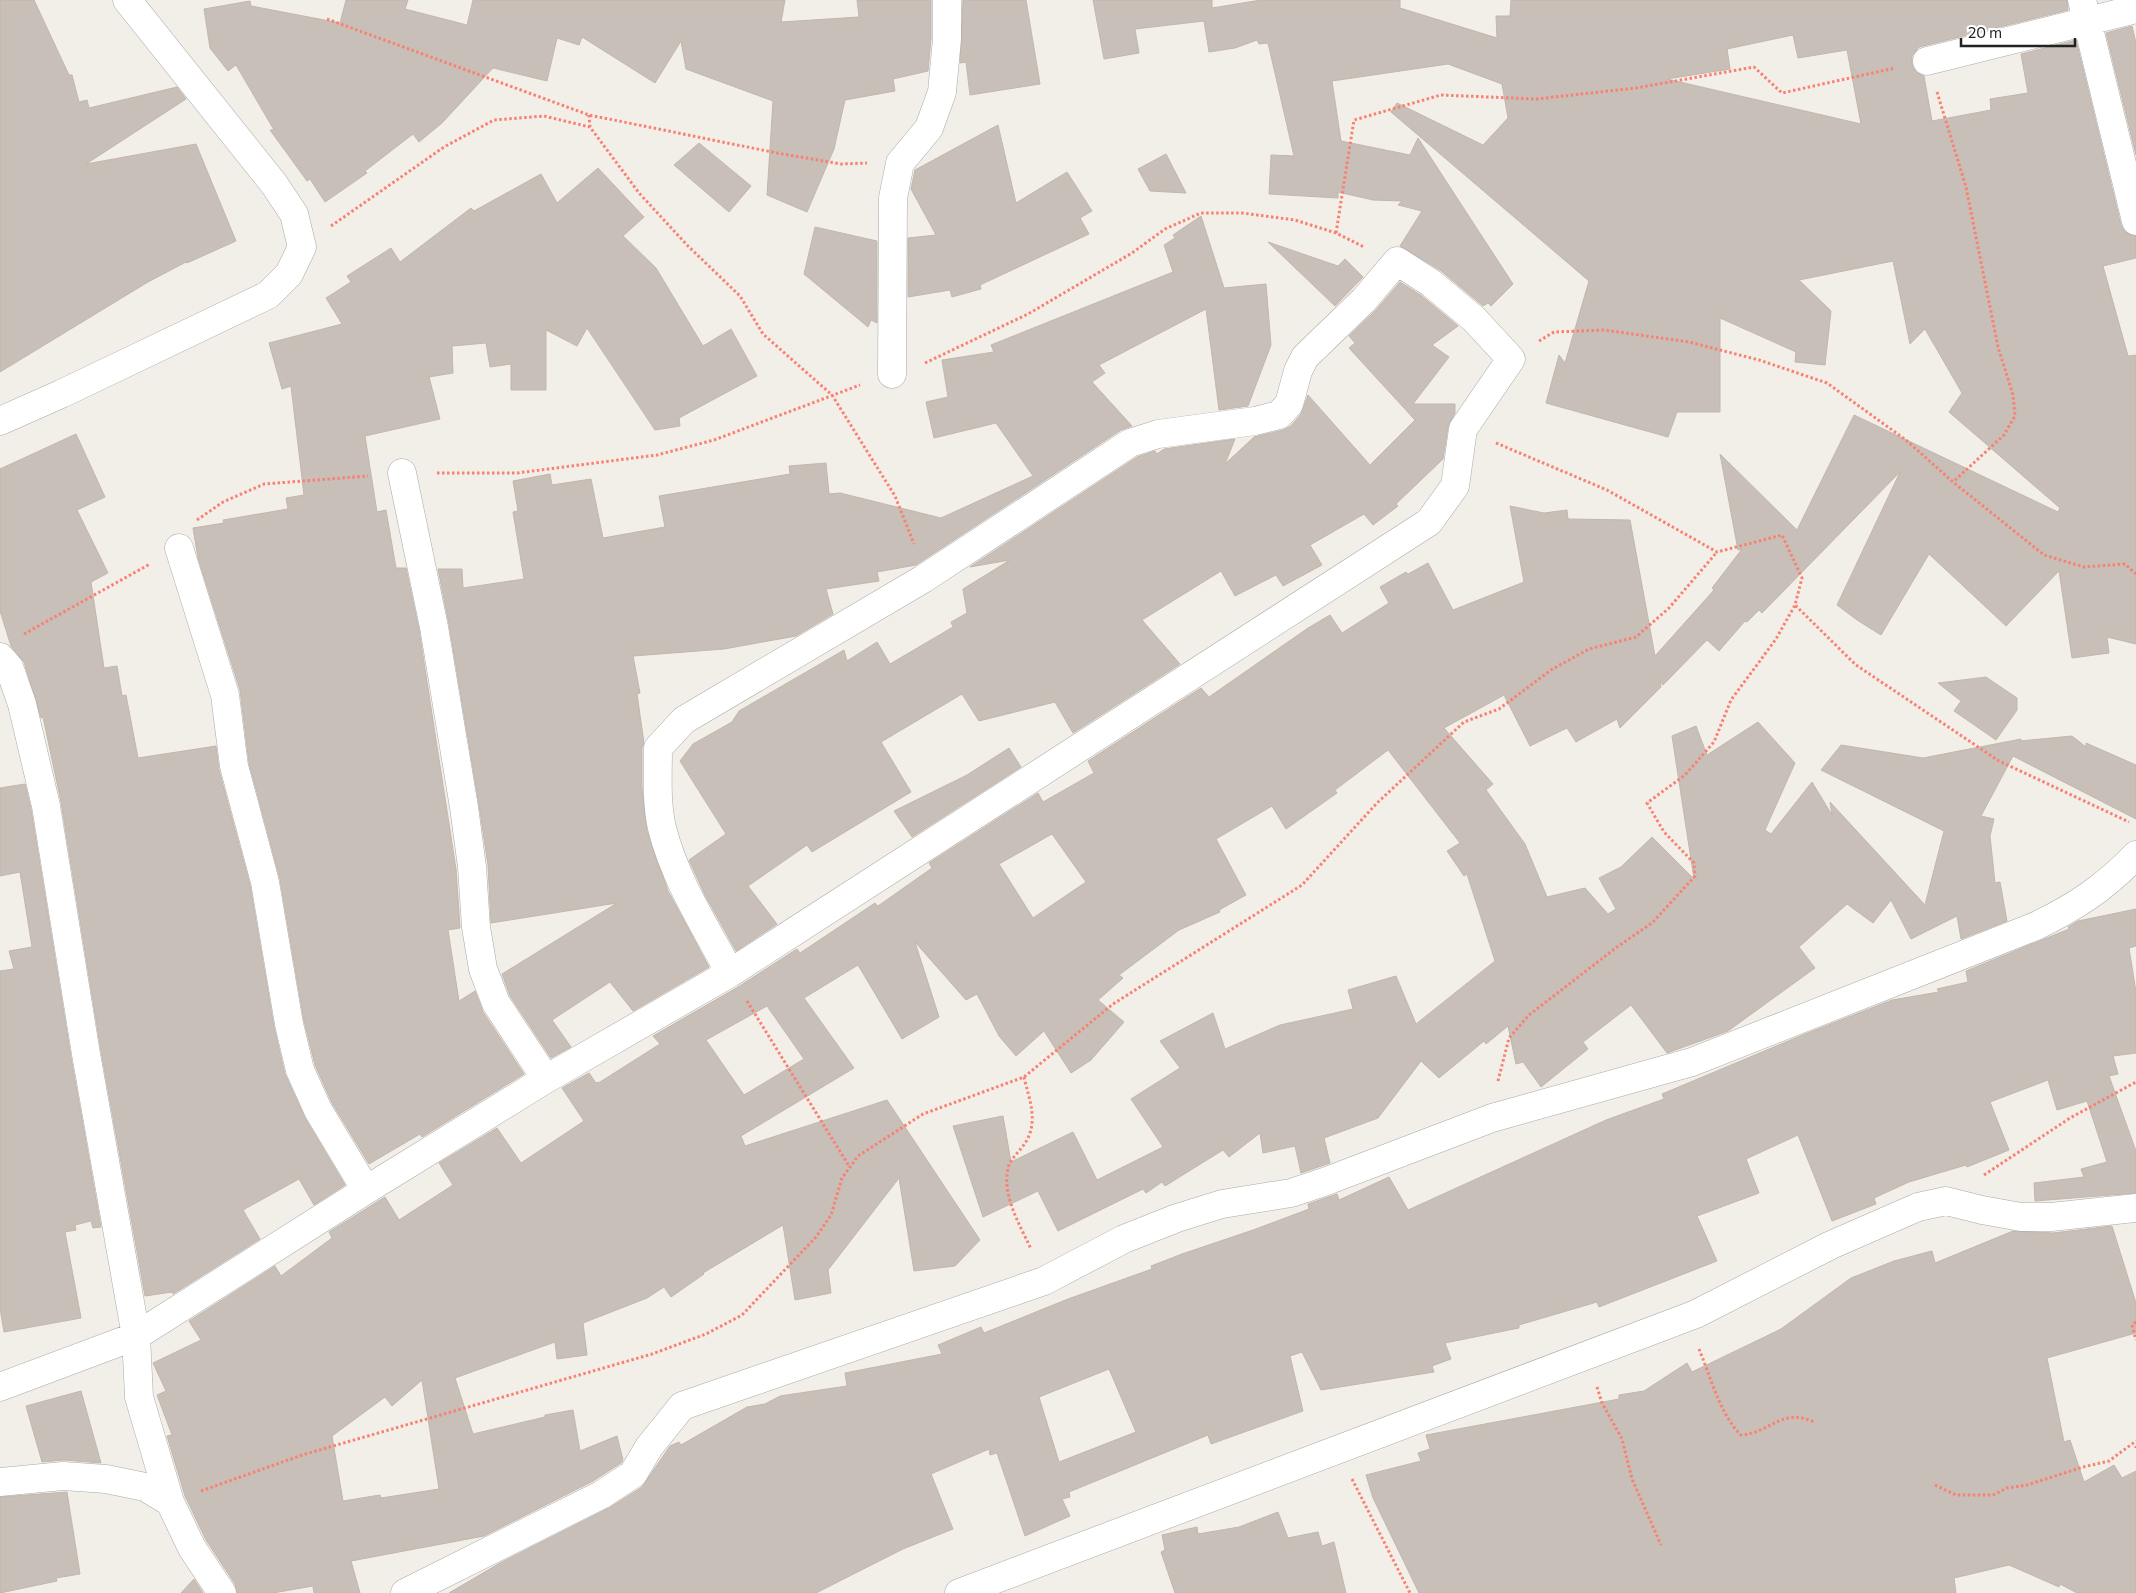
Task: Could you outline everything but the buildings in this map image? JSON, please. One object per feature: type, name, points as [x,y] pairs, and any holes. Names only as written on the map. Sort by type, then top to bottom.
[{"type":"street","points":[[0,420],[61,394],[268,295],[289,274],[302,247],[294,214],[274,184],[127,0]]},
{"type":"street","points":[[892,374],[893,198],[900,163],[929,128],[942,92],[947,39],[947,0]]},
{"type":"street","points":[[1927,61],[2084,11],[2136,9]]},
{"type":"street","points":[[2084,11],[2136,221]]},
{"type":"street","points":[[0,1388],[136,1336],[366,1190],[546,1079],[730,973],[1429,522],[1455,486],[1463,429],[1511,359],[1474,319],[1432,283],[1397,261],[1364,300],[1305,357],[1298,371],[1290,404],[1279,415],[1255,421],[1158,434],[1130,443],[923,578],[684,720],[658,748],[657,784],[661,826],[672,860],[730,973]]},
{"type":"street","points":[[402,473],[434,628],[462,798],[472,867],[476,927],[483,968],[496,1003],[546,1079]]},
{"type":"street","points":[[179,548],[225,695],[234,766],[265,882],[289,1024],[300,1070],[318,1110],[366,1190]]},
{"type":"street","points":[[9,647],[9,667],[22,704],[46,806],[86,1054],[136,1336],[139,1397],[170,1502],[192,1548],[222,1593]]},
{"type":"street","points":[[405,1593],[601,1495],[633,1474],[649,1447],[682,1406],[1044,1282],[1124,1239],[1176,1218],[1222,1204],[1291,1193],[1492,1118],[1692,1062],[2036,926],[2076,906],[2114,878],[2136,855]]},
{"type":"street","points":[[959,1593],[1686,1318],[1831,1245],[1918,1207],[1946,1201],[2021,1217],[2051,1217],[2136,1208]]},
{"type":"street","points":[[0,1482],[63,1476],[106,1479],[145,1487],[170,1502]]},
{"type":"path","points":[[327,19],[589,115],[841,164],[900,163]]},
{"type":"path","points":[[1336,233],[1354,120],[1441,95],[1536,99],[1636,88],[1754,67],[1782,94],[1927,61],[1966,187],[1998,347],[2012,394],[2015,416],[2004,435],[1953,482]]},
{"type":"path","points":[[589,115],[590,127],[639,193],[687,245],[740,296],[763,334],[832,395],[895,496],[914,545],[923,578]]},
{"type":"path","points":[[302,247],[444,147],[494,120],[544,116],[590,127]]},
{"type":"path","points":[[892,374],[937,358],[1028,314],[1132,253],[1165,229],[1201,213],[1242,213],[1295,220],[1336,233],[1397,261]]},
{"type":"path","points":[[1511,359],[1554,332],[1604,330],[1689,342],[1759,360],[1826,383],[1906,440],[1953,482],[2044,555],[2084,567],[2125,564],[2136,574]]},
{"type":"path","points":[[9,647],[179,548],[185,527],[223,502],[264,484],[402,473],[517,472],[657,455],[714,440],[832,395]]},
{"type":"path","points":[[1463,429],[1606,490],[1717,552]]},
{"type":"path","points":[[170,1502],[302,1455],[652,1354],[706,1334],[742,1314],[816,1237],[831,1215],[842,1178],[858,1156],[923,1114],[1024,1077],[1113,1004],[1302,884],[1377,803],[1464,722],[1499,708],[1551,670],[1589,649],[1636,637],[1669,608],[1717,552],[1782,535],[1802,578],[1795,605],[1776,638],[1731,700],[1714,742],[1686,775],[1647,803],[1664,832],[1694,863],[1695,876],[1652,922],[1529,1015],[1509,1038],[1500,1067],[1492,1118]]},
{"type":"path","points":[[1795,605],[1856,665],[1999,762],[2136,825]]},
{"type":"path","points":[[730,973],[849,1166]]},
{"type":"path","points":[[1024,1077],[1034,1116],[1026,1142],[1009,1166],[1009,1199],[1044,1282]]},
{"type":"path","points":[[1946,1201],[2070,1118],[2136,1082]]},
{"type":"path","points":[[1686,1318],[1715,1391],[1735,1429],[1741,1435],[1790,1417],[1803,1417],[1814,1422]]},
{"type":"path","points":[[2136,1322],[2132,1324],[2136,1340]]},
{"type":"path","points":[[1589,1355],[1602,1403],[1622,1439],[1632,1479],[1661,1545]]},
{"type":"path","points":[[1934,1485],[1956,1495],[1992,1495],[2007,1488],[2027,1486],[2083,1467],[2109,1461],[2136,1441]]},
{"type":"path","points":[[1337,1449],[1410,1593]]}]
